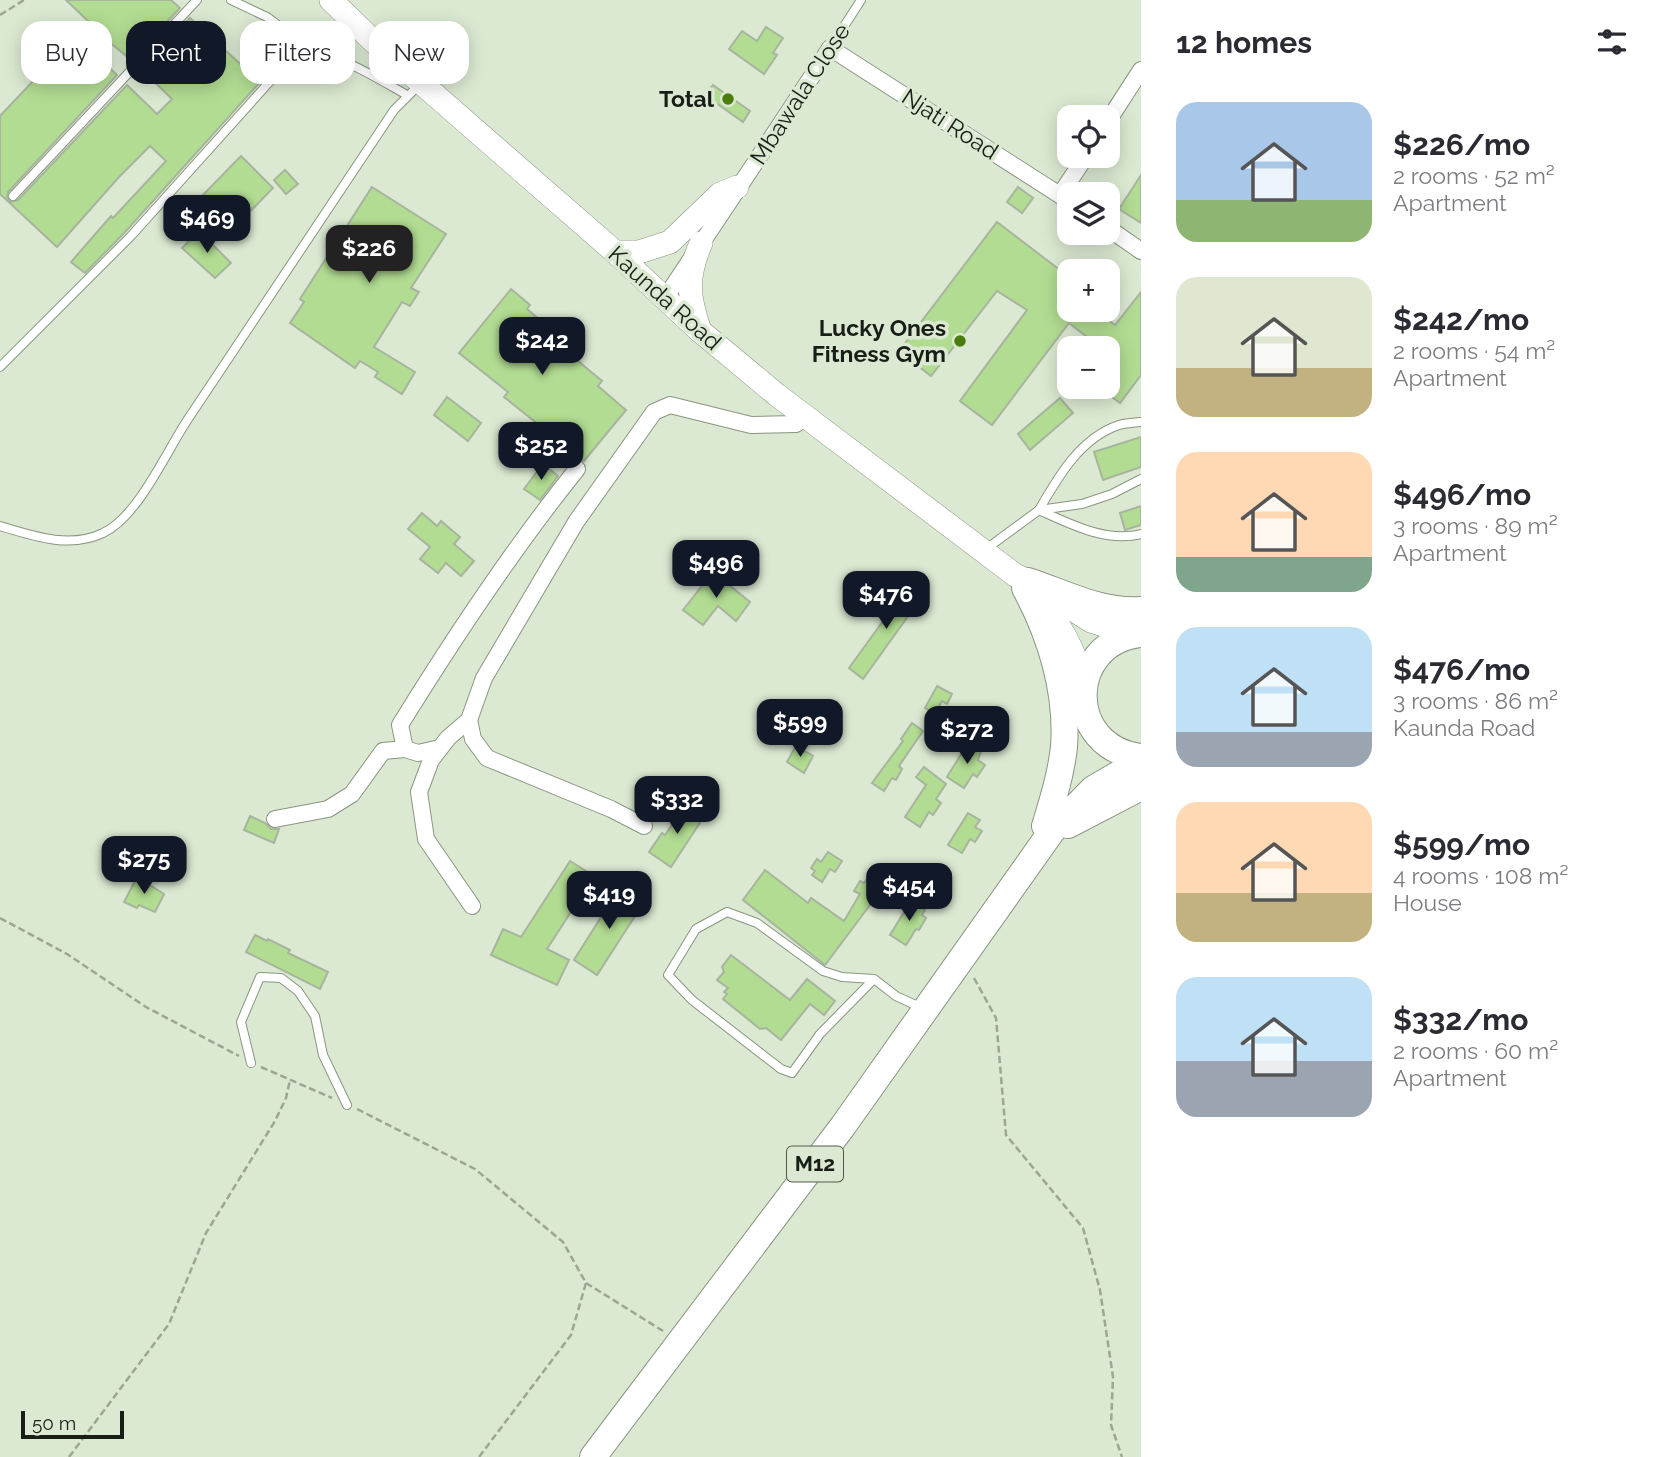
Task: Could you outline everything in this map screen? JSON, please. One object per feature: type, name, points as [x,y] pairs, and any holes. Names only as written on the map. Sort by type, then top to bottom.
[{"type":"highway","points":[[1023,581],[1122,612],[1139,626]]},
{"type":"highway","points":[[1023,581],[1037,609],[1053,653],[1063,700],[1064,746],[1049,828],[1073,822],[1141,787]]},
{"type":"highway","name":"M12","points":[[593,1457],[844,1126],[1029,865],[1074,774],[1081,744],[1089,669],[1100,653],[1139,626]]},
{"type":"highway","name":"M12","points":[[1084,700],[1093,730],[1108,746],[1141,759]]},
{"type":"highway","name":"M12","points":[[1049,828],[1093,789],[1141,759]]},
{"type":"main road","name":"Kaunda Road","points":[[331,0],[414,89],[615,252],[700,331],[806,416],[1023,581],[1045,606],[1069,641],[1075,656],[1084,700]]},
{"type":"main road","points":[[615,252],[639,252],[670,242],[720,194],[737,187]]},
{"type":"main road","points":[[700,331],[690,291],[691,267],[701,243]]},
{"type":"street","name":"Mbawala Close","points":[[664,300],[830,48]]},
{"type":"street","name":"Njati Road","points":[[830,48],[1057,193]]},
{"type":"street","points":[[1118,105],[1141,70]]},
{"type":"street","points":[[1120,236],[1141,251]]},
{"type":"street","points":[[472,906],[426,839],[419,792],[431,760],[469,720],[484,678],[576,522],[654,412],[670,405],[751,425],[796,424],[806,416]]},
{"type":"street","points":[[275,819],[328,809],[352,794],[400,725],[460,627],[538,517],[577,469]]},
{"type":"street","points":[[469,720],[473,740],[487,758],[611,809],[644,826]]},
{"type":"street","points":[[400,725],[405,749]]},
{"type":"street","points":[[383,751],[405,749],[418,753],[440,748]]},
{"type":"lane","points":[[13,196],[197,0]]},
{"type":"lane","points":[[231,0],[267,17]]},
{"type":"lane","points":[[249,0],[272,21]]},
{"type":"lane","name":"Mbawala Close","points":[[830,48],[861,0]]},
{"type":"lane","points":[[0,526],[60,541],[86,539],[103,534],[118,524],[134,506],[185,423],[394,110],[414,89],[355,66]]},
{"type":"lane","points":[[0,367],[131,236],[268,84]]},
{"type":"lane","points":[[983,551],[1040,510],[1056,481],[1093,438],[1119,425],[1141,422]]},
{"type":"lane","points":[[1040,510],[1082,504],[1112,494],[1141,479]]},
{"type":"lane","points":[[1040,510],[1077,527],[1104,534],[1131,537],[1141,534]]},
{"type":"lane","points":[[874,979],[820,1034],[792,1073],[781,1069],[692,1000],[668,975],[696,929],[727,912],[757,923],[823,971],[842,977],[874,979],[896,996],[925,1010]]},
{"type":"lane","points":[[251,1063],[241,1022],[260,976],[281,978],[298,991],[315,1016],[323,1055],[347,1105]]},
{"type":"path","points":[[0,15],[24,0]]},
{"type":"path","points":[[0,918],[67,954],[146,1007],[251,1063],[347,1105],[475,1169],[563,1242],[586,1283],[681,1342]]},
{"type":"path","points":[[963,959],[996,1018],[1006,1135],[1083,1228],[1100,1290],[1114,1377],[1111,1425],[1122,1457]]},
{"type":"path","points":[[69,1457],[169,1324],[206,1233],[275,1121],[286,1098],[290,1080]]},
{"type":"path","points":[[479,1457],[571,1335],[586,1283]]},
{"type":"building","points":[[66,0],[171,0],[180,8],[168,21],[126,21],[126,56],[112,44],[112,21],[88,21]]},
{"type":"building","points":[[766,27],[783,38],[773,53],[777,55],[764,74],[729,49],[742,31],[757,41]]},
{"type":"building","points":[[226,51],[240,64],[240,84],[258,84],[85,273],[71,262],[111,216],[113,218],[166,161],[150,146],[57,247],[0,194],[0,116],[30,84],[109,84],[8,192],[7,197],[11,202],[18,200],[127,85],[157,114],[172,99],[156,84],[226,84]]},
{"type":"building","points":[[713,85],[750,111],[743,122],[705,95]]},
{"type":"building","points":[[241,156],[273,188],[234,228],[202,196]]},
{"type":"building","points":[[285,170],[298,184],[286,194],[274,180]]},
{"type":"building","points":[[1141,175],[1141,223],[1120,207]]},
{"type":"building","points":[[372,187],[446,234],[411,288],[419,292],[410,306],[402,302],[374,347],[415,372],[402,394],[375,377],[378,372],[360,361],[355,368],[290,323],[304,302],[300,299]]},
{"type":"building","points":[[1018,187],[1033,198],[1022,213],[1007,202]]},
{"type":"building","points":[[997,222],[1057,268],[1057,322],[1111,322],[1115,325],[1141,292],[1141,375],[1120,403],[1115,399],[1120,399],[1120,336],[1086,336],[1069,323],[992,425],[960,401],[1027,310],[997,291],[931,376],[899,351]]},
{"type":"building","points":[[199,231],[231,263],[215,278],[182,248]]},
{"type":"building","points":[[511,289],[530,305],[527,309],[552,330],[548,336],[602,381],[598,386],[626,410],[584,461],[504,397],[508,392],[459,353]]},
{"type":"building","points":[[447,397],[481,423],[468,441],[434,415]]},
{"type":"building","points":[[1059,399],[1073,413],[1030,450],[1018,434]]},
{"type":"building","points":[[1141,437],[1141,467],[1103,480],[1094,452]]},
{"type":"building","points":[[543,464],[558,476],[540,500],[524,489]]},
{"type":"building","points":[[1141,506],[1141,525],[1125,530],[1120,513]]},
{"type":"building","points":[[422,513],[437,526],[441,521],[460,537],[454,544],[474,561],[461,576],[446,563],[438,573],[420,559],[430,547],[408,529]]},
{"type":"building","points":[[713,572],[750,602],[736,621],[718,606],[703,625],[683,610]]},
{"type":"building","points":[[910,584],[924,594],[863,679],[849,668]]},
{"type":"building","points":[[937,686],[952,694],[947,704],[942,701],[935,714],[925,708]]},
{"type":"building","points":[[818,713],[837,725],[826,736],[810,726]]},
{"type":"building","points":[[912,723],[923,731],[899,766],[902,769],[896,780],[892,778],[884,791],[872,783],[903,741],[901,739]]},
{"type":"building","points":[[968,743],[981,751],[978,760],[985,765],[977,777],[973,774],[964,788],[947,777]]},
{"type":"building","points":[[796,746],[813,756],[804,773],[787,762]]},
{"type":"building","points":[[924,767],[946,784],[936,799],[941,803],[933,815],[929,812],[920,827],[905,817],[926,785],[916,777]]},
{"type":"building","points":[[687,803],[705,815],[671,867],[649,852],[662,833],[665,835]]},
{"type":"building","points":[[968,813],[980,820],[975,827],[982,831],[975,842],[970,839],[962,853],[948,845]]},
{"type":"building","points":[[250,816],[271,829],[279,829],[274,843],[244,830]]},
{"type":"building","points":[[158,851],[180,861],[175,872],[153,862]]},
{"type":"building","points":[[828,852],[842,861],[835,872],[830,869],[822,882],[812,875],[815,871],[811,868],[817,859],[821,862]]},
{"type":"building","points":[[570,861],[594,876],[547,949],[569,960],[557,985],[491,955],[503,929],[521,937]]},
{"type":"building","points":[[765,870],[808,903],[811,898],[844,921],[860,894],[854,891],[860,881],[864,883],[870,874],[884,883],[880,890],[884,892],[876,903],[873,901],[825,965],[743,900]]},
{"type":"building","points":[[137,877],[164,894],[155,912],[124,902]]},
{"type":"building","points":[[620,887],[644,902],[597,975],[574,960]]},
{"type":"building","points":[[911,901],[925,910],[922,915],[926,918],[906,945],[890,935]]},
{"type":"building","points":[[255,935],[290,950],[288,953],[328,972],[320,989],[246,952]]},
{"type":"building","points":[[731,955],[790,1000],[807,979],[835,1001],[824,1015],[810,1004],[781,1040],[766,1028],[760,1029],[723,999],[728,988],[717,980],[724,972],[722,967]]},
{"type":"place","name":"Total","points":[[728,99]]},
{"type":"place","name":"Lucky Ones Fitness Gym","points":[[960,341]]}]
